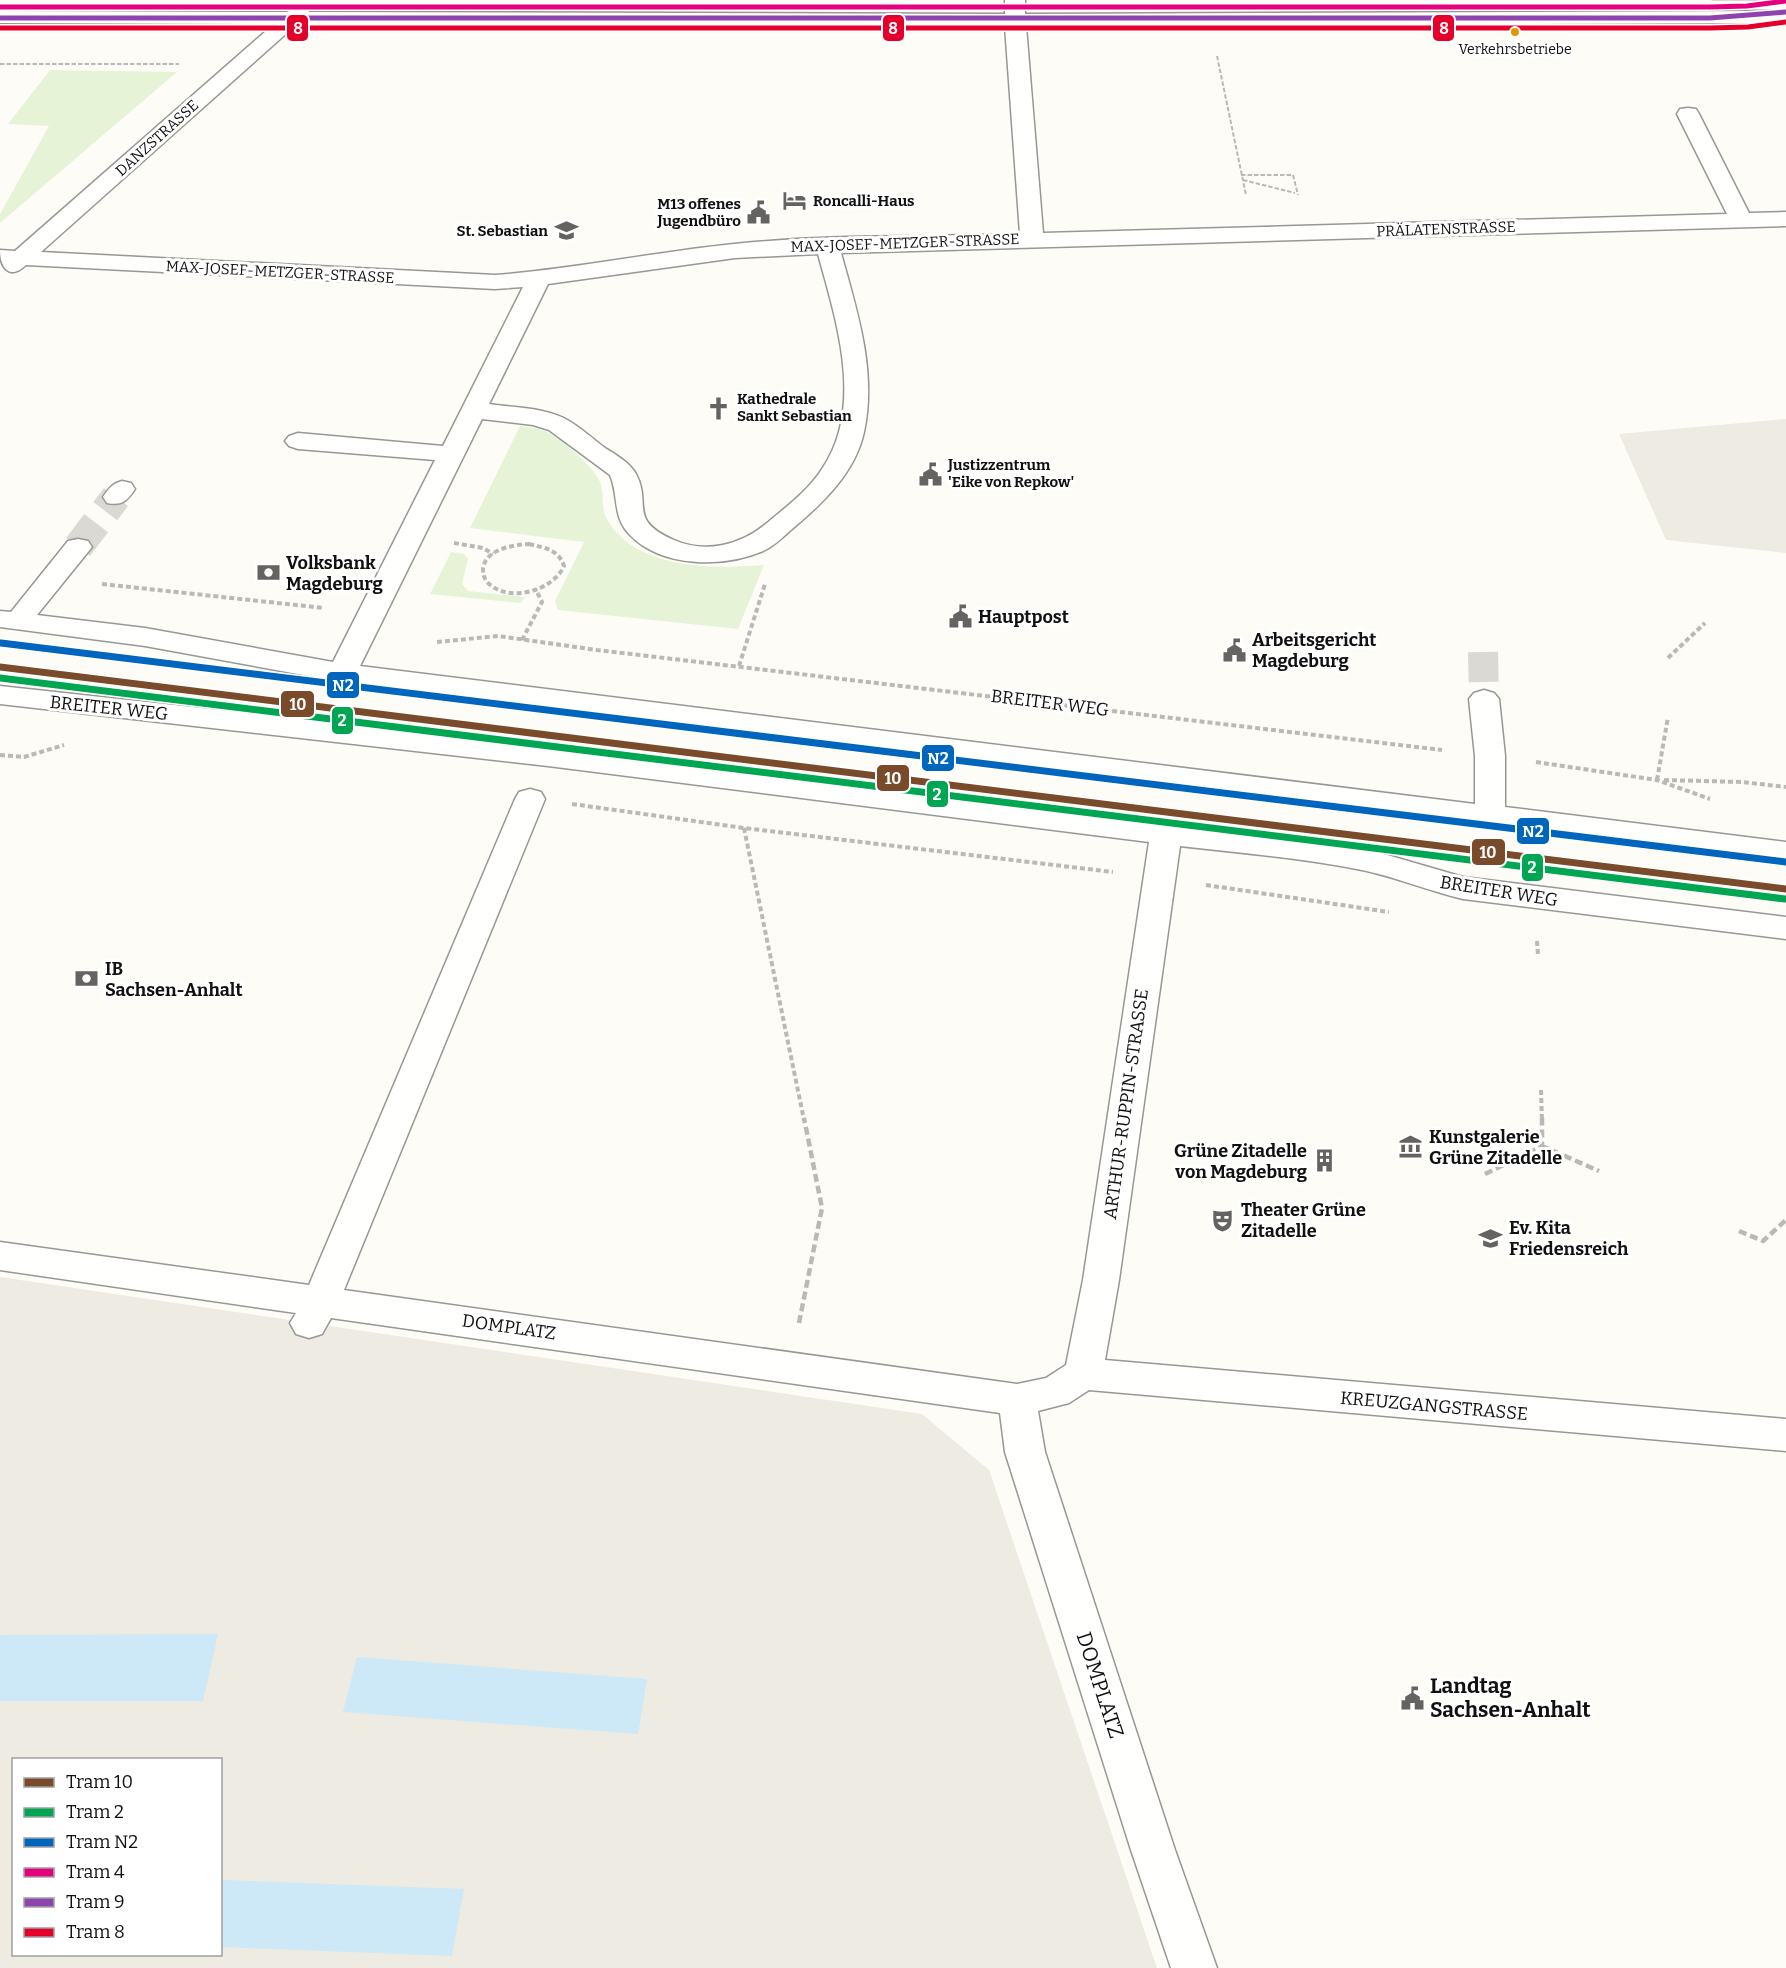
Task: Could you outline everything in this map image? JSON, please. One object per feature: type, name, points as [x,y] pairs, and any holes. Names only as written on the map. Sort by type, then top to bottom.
[{"type":"street","points":[[0,5],[203,4],[242,0]]},
{"type":"street","name":"DANZSTRASSE","points":[[0,276],[10,257],[313,0]]},
{"type":"street","points":[[203,4],[293,17]]},
{"type":"street","points":[[0,17],[293,17],[1015,9],[1477,21],[1786,17]]},
{"type":"street","name":"MAX-JOSEF-METZGER-STRASSE","points":[[10,257],[479,282],[539,279],[709,253],[827,245],[1032,240],[1015,9]]},
{"type":"street","points":[[1688,114],[1741,220]]},
{"type":"street","name":"PRÄLATENSTRASSE","points":[[1032,240],[1786,219]]},
{"type":"street","points":[[474,410],[536,418],[565,429],[625,476],[628,511],[631,519],[649,538],[673,549],[697,554],[744,549],[760,542],[815,497],[831,475],[847,446],[853,422],[855,369],[852,337],[827,245]]},
{"type":"street","points":[[342,673],[539,279]]},
{"type":"street","points":[[298,441],[452,454]]},
{"type":"street","points":[[9,620],[52,579],[78,547]]},
{"type":"street","points":[[9,620],[145,637],[342,673],[1786,852]]},
{"type":"street","name":"BREITER WEG","points":[[0,695],[548,756],[1021,817],[1335,854],[1380,864],[1435,882],[1463,888],[1786,928]]},
{"type":"street","points":[[1484,699],[1490,756],[1490,816]]},
{"type":"street","points":[[315,1311],[530,798]]},
{"type":"street","name":"ARTHUR-RUPPIN-STRASSE","points":[[1083,1374],[1101,1280],[1166,833]]},
{"type":"street","name":"DOMPLATZ","points":[[0,1256],[315,1311],[790,1367],[1017,1400],[1056,1392],[1083,1374]]},
{"type":"street","name":"KREUZGANGSTRASSE","points":[[1083,1374],[1786,1435]]},
{"type":"street","name":"DOMPLATZ","points":[[1017,1400],[1025,1452],[1153,1850],[1194,1968]]},
{"type":"path","points":[[1215,46],[1254,234]]},
{"type":"path","points":[[0,64],[183,64]]},
{"type":"path","points":[[1241,175],[1293,175],[1299,200]]},
{"type":"path","points":[[1243,180],[1278,187],[1298,195]]},
{"type":"path","points":[[739,666],[785,521]]},
{"type":"path","points":[[516,545],[542,546],[552,550],[560,556],[564,563],[563,571],[558,579],[536,590],[509,592],[488,583],[483,576],[482,568],[486,561],[503,549],[516,545]]},
{"type":"path","points":[[52,579],[373,613]]},
{"type":"path","points":[[522,640],[542,602],[536,590]]},
{"type":"path","points":[[1668,658],[1705,623]]},
{"type":"path","name":"BREITER WEG","points":[[432,642],[473,637],[522,640],[1490,756],[1657,780],[1742,782],[1786,787]]},
{"type":"path","points":[[1657,780],[1668,717]]},
{"type":"path","points":[[0,755],[24,757],[66,744]]},
{"type":"path","points":[[530,798],[744,828],[1160,878]]},
{"type":"path","points":[[744,828],[822,1208],[790,1367]]},
{"type":"path","points":[[1541,1090],[1542,1146]]},
{"type":"path","points":[[1485,1174],[1542,1146],[1599,1171]]},
{"type":"path","points":[[1739,1231],[1763,1241],[1786,1220]]},
{"type":"green space","points":[[50,70],[177,72],[0,223],[0,214],[49,126],[8,124]]},
{"type":"green space","points":[[520,426],[549,433],[591,468],[600,482],[604,512],[608,521],[621,537],[638,549],[658,558],[701,566],[764,565],[738,629],[558,610],[555,601],[584,542],[470,528]]},
{"type":"green space","points":[[451,552],[464,554],[468,559],[462,584],[468,591],[525,597],[521,603],[430,594]]},
{"type":"shaded area","points":[[1786,419],[1786,553],[1666,540],[1619,434]]},
{"type":"shaded area","points":[[0,1277],[922,1414],[989,1470],[1157,1968],[0,1968]]},
{"type":"water","points":[[218,1634],[203,1701],[0,1701],[0,1635]]},
{"type":"water","points":[[357,1657],[647,1679],[638,1734],[343,1712]]},
{"type":"water","points":[[222,1880],[464,1889],[452,1956],[222,1947]]},
{"type":"tunnel","points":[[78,547],[116,497]]},
{"type":"tunnel","points":[[1483,652],[1484,699]]},
{"type":"tram line","points":[[1712,0],[1786,0]]},
{"type":"tram line","name":"4","points":[[0,7],[1710,7],[1747,6],[1786,1]]},
{"type":"tram line","name":"9","points":[[0,18],[1710,18],[1786,12]]},
{"type":"tram line","name":"8","points":[[0,28],[1710,28],[1748,27],[1786,22]]},
{"type":"tram line","name":"N2","points":[[1,643],[1786,862]]},
{"type":"tram line","name":"10","points":[[0,667],[1786,889]]},
{"type":"tram line","name":"2","points":[[0,678],[1785,899]]},
{"type":"place","name":"Verkehrsbetriebe","points":[[1515,32]]},
{"type":"place","name":"Roncalli-Haus","points":[[795,201]]},
{"type":"place","name":"M13 offenes Jugendbüro","points":[[759,213]]},
{"type":"place","name":"St. Sebastian","points":[[566,231]]},
{"type":"place","name":"Kathedrale Sankt Sebastian","points":[[719,408]]},
{"type":"place","name":"Justizzentrum 'Eike von Repkow'","points":[[930,474]]},
{"type":"place","name":"Volksbank Magdeburg","points":[[268,573]]},
{"type":"place","name":"Hauptpost","points":[[960,617]]},
{"type":"place","name":"Arbeitsgericht Magdeburg","points":[[1234,650]]},
{"type":"place","name":"IB Sachsen-Anhalt","points":[[87,979]]},
{"type":"place","name":"Kunstgalerie Grüne Zitadelle","points":[[1411,1147]]},
{"type":"place","name":"Grüne Zitadelle von Magdeburg","points":[[1325,1161]]},
{"type":"place","name":"Theater Grüne Zitadelle","points":[[1223,1220]]},
{"type":"place","name":"Ev. Kita Friedensreich","points":[[1491,1238]]},
{"type":"place","name":"Landtag Sachsen-Anhalt","points":[[1412,1698]]}]
